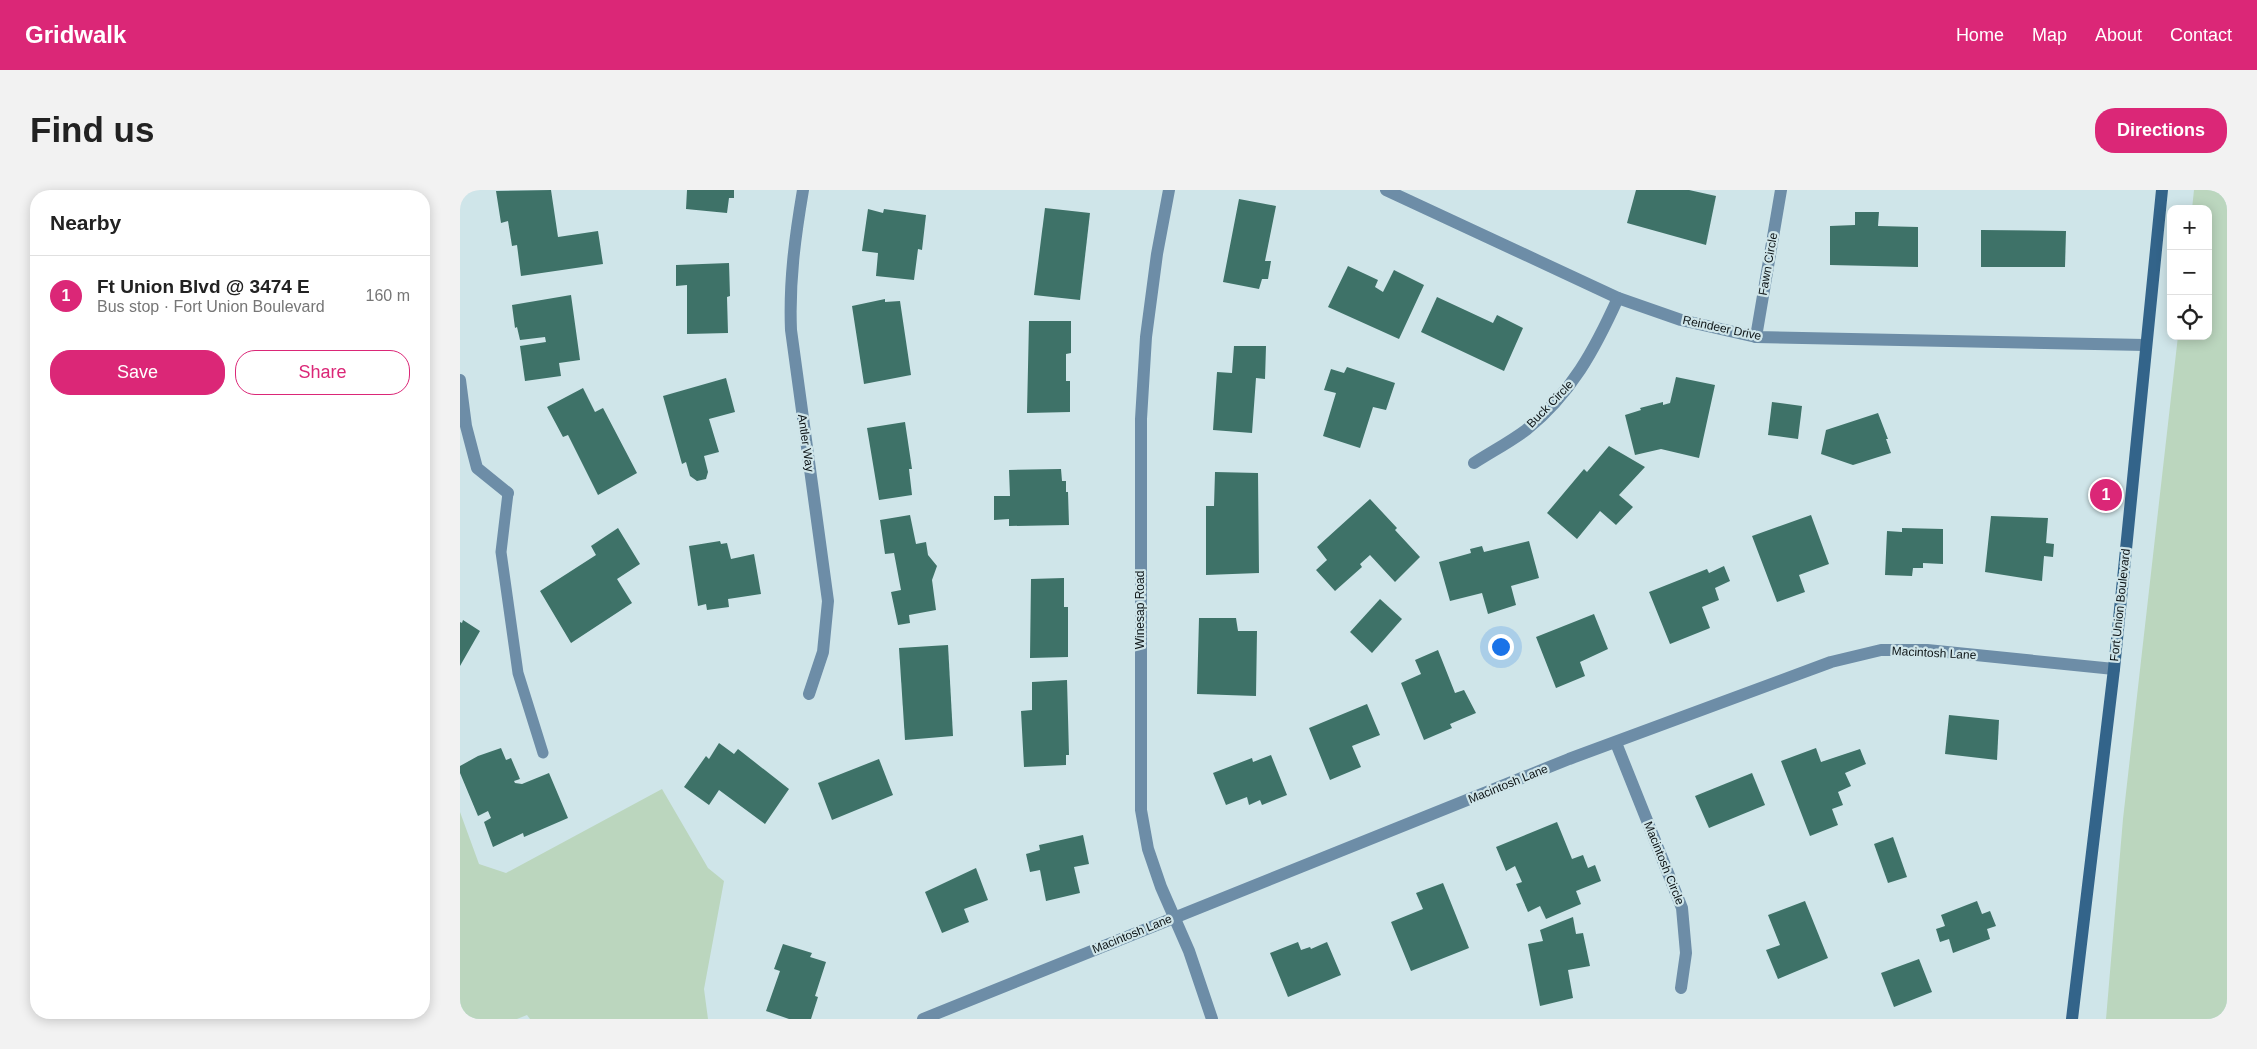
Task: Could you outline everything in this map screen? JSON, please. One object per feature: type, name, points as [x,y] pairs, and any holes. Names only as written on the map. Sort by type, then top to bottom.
[{"type":"main road","name":"Fort Union Boulevard","points":[[2072,1019],[2114,669],[2162,190]]},
{"type":"street","name":"Antler Way","points":[[803,190],[793,248],[790,298],[791,330],[828,601],[823,652],[809,694]]},
{"type":"street","name":"Winesap Road","points":[[1169,190],[1157,254],[1147,328],[1141,419],[1140,768],[1142,810],[1148,849],[1189,952],[1212,1019]]},
{"type":"street","name":"Reindeer Drive","points":[[1386,190],[1618,298],[1681,320],[1756,337],[2145,345]]},
{"type":"street","name":"Fawn Circle","points":[[1756,337],[1781,190]]},
{"type":"street","name":"Buck Circle","points":[[1474,463],[1526,430],[1560,397],[1583,369],[1618,298]]},
{"type":"street","points":[[460,380],[466,426],[477,468],[508,492]]},
{"type":"street","name":"Macintosh Lane","points":[[923,1019],[1569,760],[1831,662],[1881,650],[1927,650],[2114,669]]},
{"type":"street","name":"Macintosh Circle","points":[[1616,743],[1682,908],[1686,953],[1681,988]]},
{"type":"lane","points":[[508,492],[501,552],[518,673],[544,753]]},
{"type":"green space","points":[[2194,190],[2227,190],[2227,1019],[2106,1019],[2123,819],[2178,340],[2212,340],[2212,205],[2192,205]]},
{"type":"green space","points":[[662,789],[708,868],[724,881],[704,989],[708,1019],[530,1019],[527,1015],[517,1019],[460,1019],[460,812],[479,864],[506,873]]},
{"type":"building","points":[[551,190],[558,237],[598,231],[603,264],[521,276],[517,245],[512,246],[508,221],[501,223],[496,191]]},
{"type":"building","points":[[687,190],[734,190],[734,198],[729,198],[727,213],[686,209]]},
{"type":"building","points":[[1636,190],[1689,190],[1716,196],[1706,245],[1627,223]]},
{"type":"building","points":[[1239,199],[1276,206],[1265,261],[1271,261],[1268,279],[1262,279],[1259,289],[1223,282]]},
{"type":"building","points":[[1045,208],[1090,213],[1080,300],[1034,295]]},
{"type":"building","points":[[868,209],[883,213],[884,209],[926,215],[922,250],[918,249],[914,280],[876,276],[878,253],[862,251]]},
{"type":"building","points":[[1855,212],[1879,212],[1878,226],[1918,227],[1918,267],[1830,265],[1830,226],[1855,225]]},
{"type":"building","points":[[1981,230],[2066,231],[2065,267],[1981,267]]},
{"type":"building","points":[[729,263],[730,296],[727,297],[728,333],[687,334],[687,285],[676,286],[676,265]]},
{"type":"building","points":[[1348,266],[1378,280],[1375,287],[1383,292],[1394,270],[1424,285],[1399,339],[1328,307]]},
{"type":"building","points":[[571,295],[580,360],[559,363],[561,376],[525,381],[520,346],[546,342],[545,337],[520,340],[517,327],[515,328],[512,305]]},
{"type":"building","points":[[1437,297],[1493,323],[1497,315],[1523,328],[1504,371],[1421,332]]},
{"type":"building","points":[[885,299],[885,302],[900,301],[911,375],[864,384],[852,306]]},
{"type":"building","points":[[1029,321],[1071,321],[1071,353],[1066,354],[1066,381],[1070,381],[1070,412],[1027,413]]},
{"type":"building","points":[[1234,346],[1266,346],[1265,379],[1256,378],[1252,433],[1213,430],[1217,372],[1232,373]]},
{"type":"building","points":[[1347,367],[1395,383],[1386,410],[1373,407],[1360,448],[1323,436],[1336,393],[1324,390],[1331,369],[1344,373]]},
{"type":"building","points":[[1676,377],[1715,385],[1699,458],[1661,449],[1635,455],[1625,415],[1641,410],[1640,408],[1663,402],[1663,405],[1670,403]]},
{"type":"building","points":[[726,378],[735,412],[709,419],[719,452],[704,456],[708,472],[706,479],[697,481],[690,476],[686,462],[682,464],[663,396]]},
{"type":"building","points":[[583,388],[595,412],[603,408],[637,473],[598,495],[568,435],[563,437],[547,407]]},
{"type":"building","points":[[1772,402],[1802,406],[1798,439],[1768,435]]},
{"type":"building","points":[[1878,413],[1891,453],[1853,465],[1821,454],[1826,430]]},
{"type":"building","points":[[905,422],[912,469],[909,469],[912,495],[879,500],[867,428]]},
{"type":"building","points":[[1609,446],[1645,467],[1619,495],[1633,507],[1616,525],[1600,511],[1577,539],[1547,513],[1584,469],[1587,472]]},
{"type":"building","points":[[1061,469],[1062,481],[1066,481],[1066,492],[1068,492],[1069,525],[1009,526],[1009,519],[994,520],[994,496],[1010,496],[1009,470]]},
{"type":"building","points":[[1215,472],[1258,473],[1259,573],[1206,575],[1206,506],[1214,506]]},
{"type":"building","points":[[1370,499],[1397,528],[1395,530],[1420,557],[1395,582],[1370,555],[1360,564],[1362,567],[1335,591],[1316,570],[1327,560],[1317,547]]},
{"type":"building","points":[[910,515],[916,544],[926,542],[928,555],[937,566],[932,580],[936,610],[909,615],[910,623],[898,625],[891,592],[901,590],[894,553],[885,554],[880,520]]},
{"type":"building","points":[[1811,515],[1829,564],[1799,575],[1805,592],[1777,602],[1752,536]]},
{"type":"building","points":[[1991,516],[2048,518],[2046,543],[2054,544],[2053,557],[2044,556],[2042,581],[1985,572]]},
{"type":"building","points":[[618,528],[640,564],[617,579],[632,603],[571,643],[540,591],[596,555],[591,546]]},
{"type":"building","points":[[1902,528],[1943,529],[1943,564],[1923,563],[1923,568],[1913,568],[1912,576],[1885,575],[1887,531],[1902,532]]},
{"type":"building","points":[[720,541],[721,544],[727,543],[731,559],[754,554],[761,594],[728,599],[729,607],[707,610],[706,604],[698,606],[689,546]]},
{"type":"building","points":[[1529,541],[1539,578],[1511,586],[1516,605],[1488,614],[1482,593],[1450,601],[1439,562],[1471,553],[1470,549],[1482,546],[1484,552]]},
{"type":"building","points":[[1724,566],[1730,581],[1715,588],[1719,600],[1702,607],[1710,628],[1670,644],[1649,592],[1707,569],[1709,573]]},
{"type":"building","points":[[1064,578],[1064,607],[1068,607],[1068,657],[1030,658],[1031,579]]},
{"type":"building","points":[[1380,599],[1402,619],[1372,653],[1350,632]]},
{"type":"building","points":[[1594,614],[1608,649],[1580,662],[1585,676],[1556,688],[1536,637]]},
{"type":"building","points":[[1199,618],[1236,618],[1238,631],[1257,631],[1256,696],[1197,694]]},
{"type":"building","points":[[463,620],[480,631],[460,666],[460,622],[462,623]]},
{"type":"building","points":[[948,645],[953,736],[905,740],[899,648]]},
{"type":"building","points":[[1438,650],[1455,693],[1464,690],[1476,713],[1450,724],[1452,728],[1424,740],[1401,683],[1421,674],[1415,660]]},
{"type":"building","points":[[1067,680],[1069,755],[1066,755],[1066,765],[1024,767],[1021,711],[1032,710],[1032,682]]},
{"type":"building","points":[[1367,704],[1380,735],[1352,746],[1361,767],[1330,780],[1309,728]]},
{"type":"building","points":[[1949,715],[1999,720],[1997,760],[1945,754]]},
{"type":"building","points":[[719,743],[734,754],[738,749],[789,789],[765,824],[719,790],[709,805],[684,787],[706,756],[709,759]]},
{"type":"building","points":[[501,748],[506,760],[511,758],[520,779],[514,781],[515,783],[522,784],[549,773],[568,818],[524,837],[523,833],[493,847],[484,822],[491,818],[488,811],[478,816],[460,773],[460,766],[478,756]]},
{"type":"building","points":[[1816,748],[1821,762],[1860,749],[1866,764],[1845,773],[1851,786],[1838,792],[1843,805],[1832,809],[1838,825],[1810,836],[1781,761]]},
{"type":"building","points":[[1271,755],[1287,795],[1262,805],[1260,800],[1249,805],[1247,797],[1226,805],[1213,773],[1252,758],[1253,762]]},
{"type":"building","points":[[879,759],[893,795],[832,820],[818,783]]},
{"type":"building","points":[[1752,773],[1765,805],[1709,828],[1695,796]]},
{"type":"building","points":[[1557,822],[1572,859],[1583,855],[1588,868],[1595,865],[1601,881],[1576,891],[1581,904],[1546,919],[1540,906],[1528,912],[1516,884],[1522,882],[1515,866],[1506,871],[1496,847]]},
{"type":"building","points":[[1083,835],[1089,864],[1074,867],[1080,893],[1046,901],[1040,870],[1030,872],[1026,854],[1040,850],[1039,845]]},
{"type":"building","points":[[1893,837],[1907,877],[1888,883],[1874,844]]},
{"type":"building","points":[[976,868],[988,900],[964,909],[969,922],[942,933],[925,892]]},
{"type":"building","points":[[1443,883],[1469,948],[1411,971],[1391,922],[1423,909],[1416,893]]},
{"type":"building","points":[[1805,901],[1828,958],[1778,979],[1766,950],[1780,945],[1768,915]]},
{"type":"building","points":[[1977,901],[1982,914],[1990,911],[1996,926],[1987,929],[1990,939],[1953,953],[1949,939],[1940,942],[1936,929],[1945,926],[1941,915]]},
{"type":"building","points":[[1573,917],[1576,934],[1583,933],[1590,966],[1568,970],[1573,998],[1540,1006],[1528,944],[1543,941],[1540,930]]},
{"type":"building","points":[[1298,942],[1301,950],[1310,947],[1311,949],[1327,942],[1341,975],[1288,997],[1270,953]]},
{"type":"building","points":[[783,944],[812,953],[810,957],[826,962],[815,996],[818,997],[811,1019],[789,1019],[766,1011],[780,971],[774,969]]},
{"type":"building","points":[[1919,959],[1932,992],[1894,1007],[1881,973]]},
{"type":"place","name":"Ft Union Blvd @ 3474 E","points":[[2106,495]]}]
